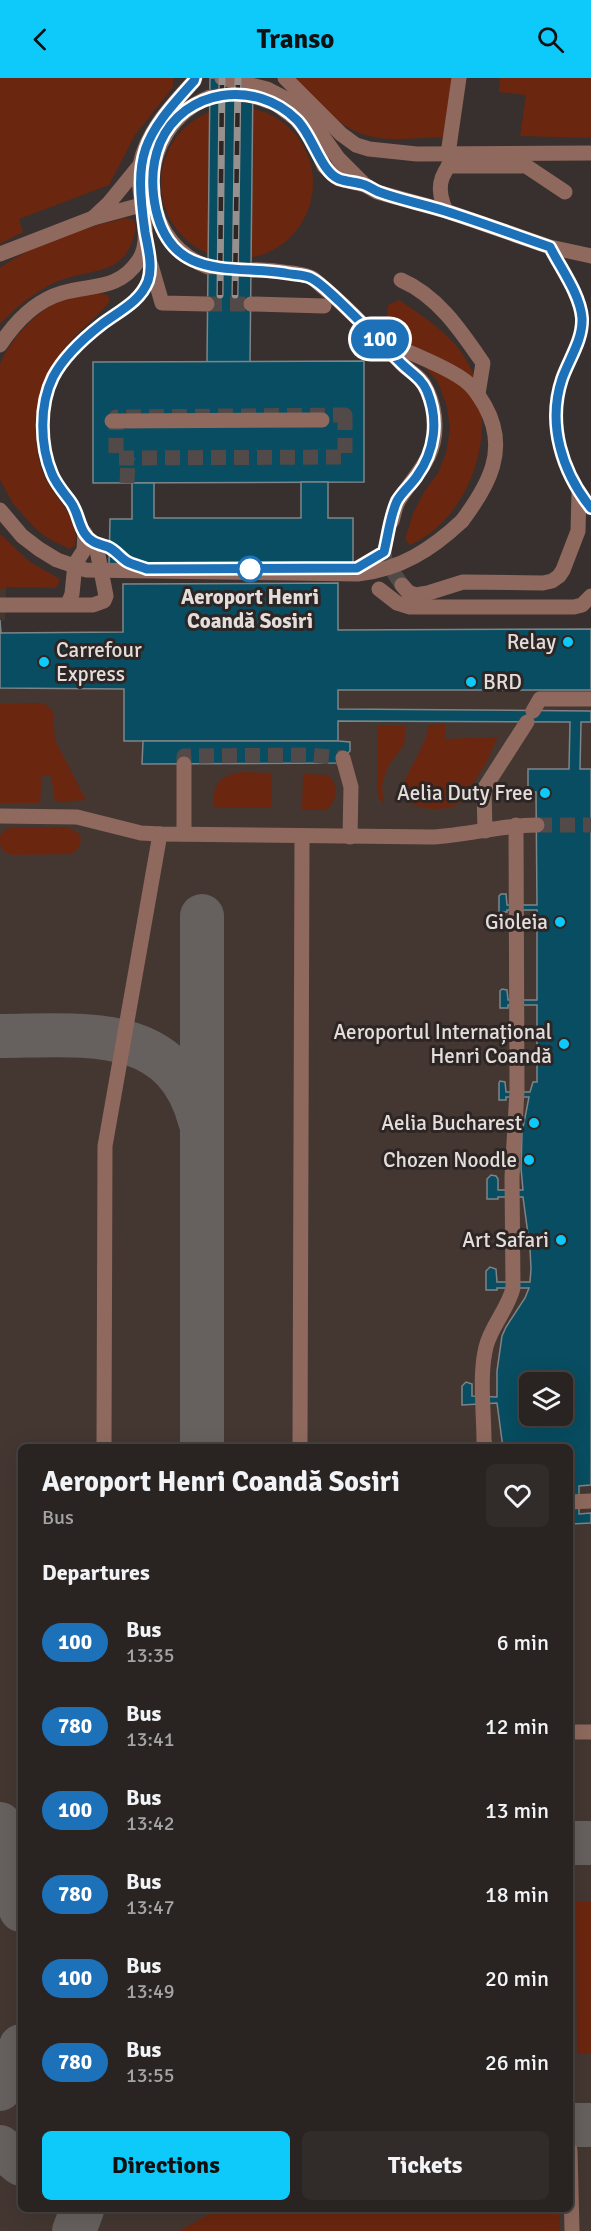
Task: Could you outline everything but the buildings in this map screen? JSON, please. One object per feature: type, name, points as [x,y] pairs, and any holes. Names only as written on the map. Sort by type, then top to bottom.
[{"type":"street","points":[[0,345],[20,319],[47,299],[61,293],[110,284],[132,269],[144,250],[146,234],[141,205],[140,165],[149,138],[195,78]]},
{"type":"street","points":[[222,78],[267,89],[294,103],[313,123],[338,158],[365,185],[377,192],[446,211],[550,247],[591,256]]},
{"type":"street","points":[[285,78],[341,134],[356,145],[399,153],[526,166],[565,192]]},
{"type":"street","points":[[446,211],[439,191],[439,180],[452,158],[459,78]]},
{"type":"street","points":[[253,96],[276,104],[296,119],[305,129],[324,166],[331,174],[339,179],[365,185]]},
{"type":"street","points":[[208,267],[180,252],[163,231],[155,205],[152,174],[160,144],[167,131],[182,113],[210,97]]},
{"type":"street","points":[[452,158],[591,153]]},
{"type":"street","points":[[93,218],[110,202],[140,165]]},
{"type":"street","points":[[0,254],[93,218],[141,205]]},
{"type":"street","points":[[151,265],[162,303],[207,304]]},
{"type":"street","points":[[251,270],[260,269],[310,277],[380,339],[400,363],[423,383],[431,403],[435,430],[426,463],[398,501],[392,521]]},
{"type":"street","points":[[401,280],[415,286],[440,306],[467,339],[483,363],[478,394]]},
{"type":"street","points":[[251,304],[324,306]]},
{"type":"street","points":[[0,510],[22,536],[57,560],[86,570],[358,574],[393,568],[432,547],[462,521],[484,490],[497,444],[494,425],[478,394],[468,383],[457,375],[380,339]]},
{"type":"street","points":[[112,421],[322,420]]},
{"type":"street","points":[[402,585],[408,592],[416,595],[463,582],[543,583],[552,581],[560,576],[578,531],[579,493]]},
{"type":"street","points":[[68,604],[72,594],[75,564],[84,550],[85,533]]},
{"type":"street","points":[[0,605],[93,605],[104,601],[106,596],[96,544]]},
{"type":"street","points":[[379,589],[397,603],[410,607],[574,607],[582,605],[591,597]]},
{"type":"street","points":[[485,831],[484,789],[540,699],[591,699]]},
{"type":"street","points":[[343,759],[351,787],[350,837]]},
{"type":"street","points":[[184,764],[184,834]]},
{"type":"street","points":[[0,816],[77,817],[141,833],[302,837],[457,836],[516,825],[537,825]]},
{"type":"street","points":[[485,1444],[483,1365],[486,1347],[511,1298],[513,1288],[512,1177],[517,1091],[516,825]]},
{"type":"street","points":[[104,1444],[105,1146],[160,834]]},
{"type":"street","points":[[300,1444],[302,837]]},
{"type":"street","points":[[573,1502],[591,1501]]},
{"type":"street","points":[[573,1732],[591,1732]]},
{"type":"street","points":[[572,2212],[572,2231]]},
{"type":"shaded area","points":[[0,78],[173,78],[173,87],[135,135],[109,185],[19,219],[23,232],[0,244]]},
{"type":"shaded area","points":[[296,78],[452,78],[443,137],[380,138],[352,130],[324,109]]},
{"type":"shaded area","points":[[500,78],[591,78],[591,138],[520,136],[526,95],[499,92]]},
{"type":"shaded area","points":[[237,107],[252,108],[266,113],[291,129],[307,154],[312,168],[312,198],[307,212],[291,237],[266,253],[252,258],[237,259],[222,258],[208,253],[183,237],[167,212],[162,198],[161,183],[162,168],[167,154],[183,129],[208,113],[222,108]]},
{"type":"shaded area","points":[[126,218],[133,220],[136,226],[132,243],[117,263],[107,268],[70,277],[40,290],[0,324],[0,268],[44,243],[93,226]]},
{"type":"shaded area","points":[[96,293],[108,295],[110,301],[61,353],[41,391],[36,420],[37,450],[42,470],[75,529],[75,545],[70,549],[37,530],[14,505],[0,480],[0,364],[11,344],[36,316],[67,298]]},
{"type":"shaded area","points":[[399,300],[439,328],[459,349],[473,373],[480,401],[482,429],[478,458],[468,485],[453,510],[434,530],[410,545],[405,539],[413,514],[424,492],[438,473],[446,453],[450,429],[447,407],[438,382],[391,329],[387,317],[388,305]]},
{"type":"shaded area","points":[[0,534],[30,562],[60,579],[56,588],[8,587],[0,590]]},
{"type":"shaded area","points":[[0,578],[6,584],[5,620],[1,621],[1,633],[123,632],[123,584],[338,583],[338,630],[591,629],[591,2231],[0,2231]]},
{"type":"shaded area","points":[[40,703],[47,705],[53,712],[55,740],[86,800],[55,802],[51,775],[42,775],[40,803],[0,803],[0,704]]},
{"type":"shaded area","points":[[446,724],[446,739],[498,737],[486,763],[460,803],[438,809],[415,805],[402,797],[401,788],[426,738],[428,725]]},
{"type":"shaded area","points":[[378,725],[406,726],[404,745],[390,763],[385,775],[382,787],[384,806],[377,793]]},
{"type":"shaded area","points":[[242,772],[272,773],[271,808],[213,808],[214,793],[218,782],[227,776]]},
{"type":"shaded area","points":[[303,774],[328,775],[332,779],[336,792],[328,809],[302,810]]},
{"type":"shaded area","points":[[12,827],[68,827],[80,834],[79,848],[72,854],[13,855],[4,852],[0,844],[0,836]]},
{"type":"shaded area","points":[[576,1902],[591,1902],[591,2053],[577,2054]]},
{"type":"shaded area","points":[[213,2212],[560,2213],[559,2231],[179,2231]]},
{"type":"taxiway","points":[[202,916],[202,1444]]},
{"type":"taxiway","points":[[0,1036],[92,1037],[121,1041],[147,1050],[169,1066],[187,1089],[200,1121]]},
{"type":"taxiway","points":[[0,1824],[14,1863],[18,1890]]},
{"type":"taxiway","points":[[573,1843],[591,1843]]},
{"type":"taxiway","points":[[0,2089],[8,2080],[18,2057]]},
{"type":"taxiway","points":[[573,2125],[591,2125]]},
{"type":"taxiway","points":[[0,2147],[18,2162]]},
{"type":"taxiway","points":[[74,2231],[81,2212]]},
{"type":"tunnel","points":[[210,97],[230,94],[253,96]]},
{"type":"tunnel","points":[[208,267],[251,270]]},
{"type":"tunnel","points":[[207,304],[251,304]]},
{"type":"tunnel","points":[[345,415],[345,457],[116,458],[116,417],[345,415]]},
{"type":"tunnel","points":[[127,483],[128,458]]},
{"type":"tunnel","points":[[384,552],[385,560],[402,585]]},
{"type":"tunnel","points":[[184,764],[184,756],[310,755],[343,758]]},
{"type":"tunnel","points":[[537,825],[591,825]]},
{"type":"railway","points":[[220,295],[222,78]]},
{"type":"railway","points":[[235,295],[238,78]]},
{"type":"bus line","name":"100","points":[[195,78],[149,138],[140,165],[140,191],[151,265],[149,279],[142,295],[103,323],[74,349],[53,377],[47,394],[43,437],[46,457],[53,476],[75,508],[85,533],[96,544],[110,548],[128,562],[147,569],[357,568],[384,552],[398,501],[426,463],[431,448],[435,430],[434,418],[423,383],[400,363],[380,339],[310,277],[260,269],[238,271],[208,267],[180,252],[163,231],[158,219],[152,185],[154,163],[161,141],[182,113],[202,100],[219,94],[253,96],[266,99],[283,108],[305,129],[314,142],[324,166],[339,179],[446,211],[550,247],[579,303],[582,316],[582,330],[562,380],[558,397],[557,435],[570,477],[591,508]]},
{"type":"place","name":"Aeroport Henri Coandă Sosiri","points":[[250,569]]},
{"type":"place","name":"Relay","points":[[568,642]]},
{"type":"place","name":"Carrefour Express","points":[[44,662]]},
{"type":"place","name":"BRD","points":[[471,682]]},
{"type":"place","name":"Aelia Duty Free","points":[[545,793]]},
{"type":"place","name":"Gioleia","points":[[560,922]]},
{"type":"place","name":"Aeroportul Internațional Henri Coandă","points":[[564,1044]]},
{"type":"place","name":"Aelia Bucharest","points":[[534,1123]]},
{"type":"place","name":"Chozen Noodle","points":[[529,1160]]},
{"type":"place","name":"Art Safari","points":[[561,1240]]}]
